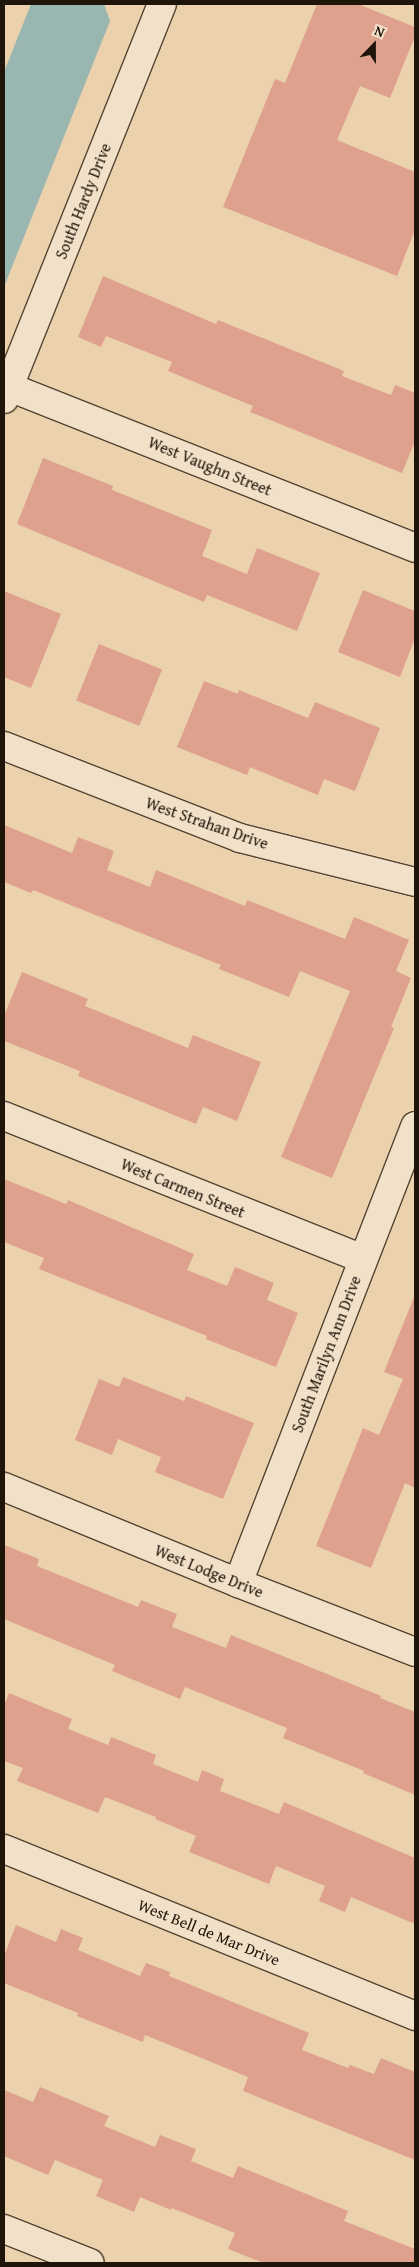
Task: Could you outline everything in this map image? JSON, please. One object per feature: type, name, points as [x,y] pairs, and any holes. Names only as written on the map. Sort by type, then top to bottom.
[{"type":"street","name":"South Hardy Drive","points":[[5,390],[162,4]]},
{"type":"street","name":"West Vaughn Street","points":[[5,390],[415,548]]},
{"type":"street","name":"West Strahan Drive","points":[[4,746],[240,838],[415,882]]},
{"type":"street","name":"West Carmen Street","points":[[4,1116],[363,1259]]},
{"type":"street","name":"South Marilyn Ann Drive","points":[[238,1583],[415,1126]]},
{"type":"street","name":"West Lodge Drive","points":[[4,1487],[238,1583],[415,1652]]},
{"type":"street","name":"West Bell de Mar Drive","points":[[4,1849],[415,2016]]},
{"type":"street","points":[[4,2229],[90,2263]]},
{"type":"water","points":[[31,4],[104,4],[110,21],[4,287],[4,72]]},
{"type":"building","points":[[317,4],[358,4],[415,27],[415,36],[390,98],[360,86],[337,140],[415,172],[415,230],[397,276],[223,207],[275,79],[285,83]]},
{"type":"building","points":[[103,276],[216,324],[218,320],[344,371],[342,376],[391,395],[395,385],[415,393],[415,441],[402,473],[250,412],[253,406],[168,371],[172,362],[106,336],[101,347],[78,337]]},
{"type":"building","points":[[43,458],[113,486],[112,490],[212,530],[202,556],[247,574],[257,548],[320,573],[297,631],[207,595],[204,602],[17,524]]},
{"type":"building","points":[[363,590],[415,611],[415,638],[400,677],[338,652]]},
{"type":"building","points":[[4,591],[61,614],[31,688],[4,677]]},
{"type":"building","points":[[99,644],[162,669],[139,726],[76,701]]},
{"type":"building","points":[[204,681],[238,694],[239,690],[308,718],[315,702],[380,728],[355,791],[324,779],[318,795],[250,767],[247,775],[177,747]]},
{"type":"building","points":[[4,825],[72,853],[78,837],[114,851],[107,870],[150,887],[156,870],[245,906],[247,900],[345,939],[354,917],[409,940],[396,971],[411,978],[391,1027],[394,1028],[332,1178],[281,1157],[350,991],[300,971],[289,997],[219,969],[221,965],[33,890],[31,893],[4,882]]},
{"type":"building","points":[[22,972],[88,999],[85,1006],[188,1048],[193,1035],[261,1062],[237,1121],[203,1107],[196,1124],[78,1076],[80,1071],[4,1041],[4,1016]]},
{"type":"building","points":[[4,1179],[66,1204],[68,1200],[194,1254],[187,1270],[227,1286],[235,1267],[274,1283],[267,1300],[298,1313],[276,1367],[206,1339],[207,1336],[39,1269],[44,1258],[4,1242]]},
{"type":"building","points":[[414,1297],[415,1488],[405,1483],[371,1568],[316,1546],[363,1428],[379,1435],[403,1379],[384,1372]]},
{"type":"building","points":[[123,1377],[184,1401],[186,1396],[254,1423],[223,1499],[155,1472],[161,1457],[118,1439],[112,1455],[75,1440],[99,1379],[119,1387]]},
{"type":"building","points":[[4,1545],[39,1559],[37,1566],[138,1607],[141,1600],[177,1614],[172,1627],[226,1648],[231,1635],[381,1696],[380,1698],[415,1712],[415,1795],[363,1773],[364,1771],[283,1738],[287,1728],[185,1687],[180,1699],[112,1671],[115,1665],[4,1619]]},
{"type":"building","points":[[9,1693],[72,1719],[68,1729],[108,1745],[111,1737],[156,1755],[153,1764],[198,1782],[202,1770],[224,1779],[220,1791],[279,1814],[284,1802],[415,1858],[415,1924],[351,1897],[345,1912],[319,1901],[325,1886],[276,1866],[269,1884],[189,1852],[196,1836],[155,1819],[156,1817],[105,1797],[98,1813],[17,1781],[23,1768],[4,1761],[4,1706]]},
{"type":"building","points":[[16,1925],[56,1942],[61,1929],[83,1938],[78,1950],[140,1976],[146,1963],[170,1972],[169,1976],[309,2033],[302,2050],[348,2068],[350,2065],[374,2074],[381,2058],[415,2072],[415,2160],[243,2091],[248,2077],[145,2035],[143,2042],[77,2016],[78,2013],[4,1983],[4,1956]]},
{"type":"building","points":[[40,2087],[109,2116],[104,2126],[155,2147],[160,2135],[196,2149],[191,2161],[233,2178],[238,2166],[348,2211],[344,2221],[415,2249],[415,2263],[264,2263],[228,2249],[235,2233],[140,2197],[134,2212],[96,2196],[103,2180],[55,2160],[48,2175],[4,2156],[4,2090],[33,2102]]}]
